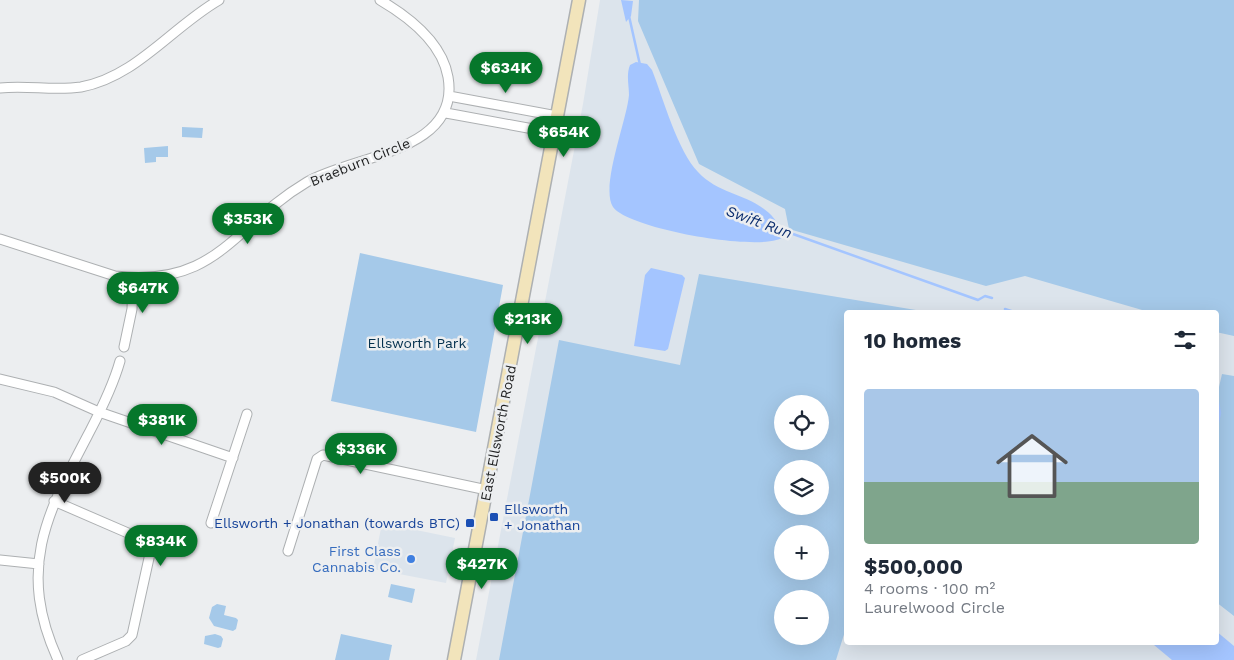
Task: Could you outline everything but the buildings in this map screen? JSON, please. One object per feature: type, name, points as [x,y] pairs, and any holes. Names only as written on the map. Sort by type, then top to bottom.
[{"type":"main road","name":"East Ellsworth Road","points":[[454,660],[579,0]]},
{"type":"street","points":[[0,88],[79,87],[100,82],[124,72],[186,22],[219,0]]},
{"type":"street","points":[[380,0],[420,29],[440,53],[447,68],[449,96],[446,112],[554,133]]},
{"type":"street","points":[[449,96],[558,116]]},
{"type":"street","name":"Braeburn Circle","points":[[0,239],[99,272],[133,278],[168,276],[208,260],[230,246],[262,215],[291,192],[330,171],[416,140],[438,124],[446,112]]},
{"type":"street","points":[[124,347],[132,309],[133,278]]},
{"type":"street","points":[[58,660],[42,612],[39,564],[45,525],[54,501],[112,386],[120,361]]},
{"type":"street","points":[[0,380],[54,392],[99,412],[233,458]]},
{"type":"street","points":[[211,523],[247,414]]},
{"type":"street","points":[[288,551],[318,459],[323,455],[487,490]]},
{"type":"street","points":[[54,501],[144,540],[151,549],[132,635],[126,641],[82,660]]},
{"type":"street","points":[[0,560],[39,564]]},
{"type":"shaded area","points":[[600,0],[1234,0],[1234,660],[476,660],[583,104]]},
{"type":"shaded area","points":[[382,523],[455,538],[446,583],[373,569]]},
{"type":"green space","points":[[639,0],[1234,0],[1234,336],[1219,333],[1219,310],[1142,310],[1025,276],[986,286],[789,229],[785,209],[699,164],[638,21]]},
{"type":"green space","points":[[182,127],[203,128],[202,138],[182,137]]},
{"type":"green space","points":[[168,146],[168,157],[156,157],[156,162],[145,163],[144,148]]},
{"type":"green space","name":"Ellsworth Park","points":[[360,253],[503,285],[476,432],[331,401]]},
{"type":"green space","points":[[699,274],[916,310],[844,310],[844,634],[836,660],[499,660],[559,340],[680,365]]},
{"type":"green space","points":[[1222,374],[1234,376],[1234,616],[1219,604],[1219,387]]},
{"type":"green space","points":[[391,584],[415,589],[412,603],[388,597]]},
{"type":"green space","points":[[217,604],[226,606],[224,615],[238,620],[236,629],[233,631],[214,626],[209,618],[212,607]]},
{"type":"green space","points":[[215,634],[223,639],[221,647],[218,648],[204,644],[205,636]]},
{"type":"green space","points":[[341,634],[392,645],[389,660],[335,660]]},
{"type":"water","points":[[621,0],[633,1],[631,16],[626,22]]},
{"type":"water","points":[[636,62],[647,64],[652,70],[684,152],[698,172],[720,188],[744,198],[767,211],[777,222],[785,236],[773,241],[727,241],[669,231],[624,215],[613,207],[610,197],[612,169],[629,95],[629,69],[630,65]]},
{"type":"water","points":[[651,268],[682,275],[685,278],[668,349],[665,351],[634,346],[645,275]]},
{"type":"water","points":[[1219,634],[1234,646],[1234,660],[1172,660],[1154,645],[1219,645]]},
{"type":"waterway","name":"Swift Run","points":[[629,16],[640,65]]},
{"type":"waterway","name":"Swift Run","points":[[779,229],[978,300],[985,296],[992,298]]},
{"type":"waterway","name":"Swift Run","points":[[1219,408],[1219,418]]},
{"type":"place","name":"Ellsworth + Jonathan","points":[[494,517]]},
{"type":"place","name":"Ellsworth + Jonathan (towards BTC)","points":[[470,523]]},
{"type":"place","name":"First Class Cannabis Co.","points":[[411,559]]}]
